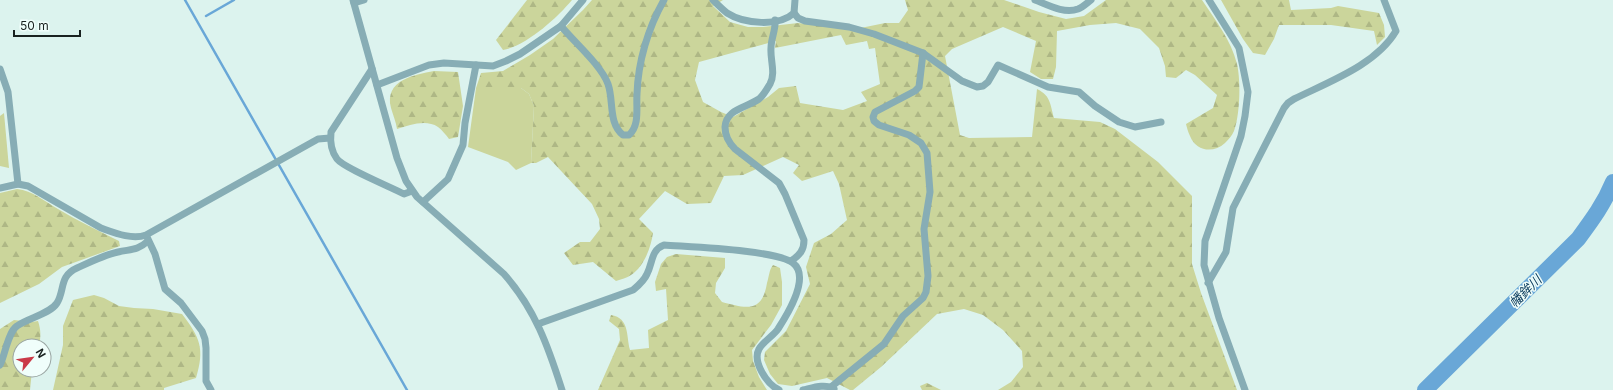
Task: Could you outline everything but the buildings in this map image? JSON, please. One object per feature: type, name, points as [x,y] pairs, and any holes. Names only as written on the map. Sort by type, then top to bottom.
[{"type":"street","points":[[364,0],[353,2],[397,158],[406,181],[412,191],[423,202],[504,274],[517,289],[538,324],[551,356],[562,390]]},
{"type":"street","points":[[377,85],[429,65],[444,63],[493,66],[506,61],[520,54],[561,26],[583,0]]},
{"type":"street","points":[[561,26],[595,63],[607,82],[611,95],[613,122],[618,131],[623,135],[629,135],[636,125],[640,60],[664,0]]},
{"type":"street","points":[[713,0],[726,12],[740,19],[762,23],[790,16],[794,13]]},
{"type":"street","points":[[796,0],[794,13],[798,18],[805,21],[849,27],[868,32],[923,53],[962,81],[977,87],[983,86],[988,82],[998,66],[1048,88],[1079,92],[1095,106],[1119,122],[1135,127],[1161,122]]},
{"type":"street","points":[[1035,0],[1058,9],[1070,10],[1078,8],[1091,0]]},
{"type":"street","points":[[1210,0],[1239,48],[1248,92],[1241,136],[1205,241],[1204,265],[1208,284],[1219,318],[1245,390]]},
{"type":"street","points":[[1208,284],[1226,252],[1233,208],[1284,108],[1294,99],[1348,72],[1384,48],[1396,31],[1384,0]]},
{"type":"street","points":[[775,20],[776,25],[771,48],[773,78],[759,99],[730,114],[726,122],[725,130],[729,143],[779,183],[785,194],[804,240],[804,246],[800,254],[791,261]]},
{"type":"street","points":[[803,390],[822,386],[833,388],[884,344],[903,316],[923,298],[926,292],[928,276],[924,229],[930,192],[927,153],[921,143],[909,135],[879,125],[874,122],[873,117],[875,112],[915,91],[919,87],[923,53]]},
{"type":"street","points":[[423,202],[448,179],[463,145],[465,123],[476,65]]},
{"type":"street","points":[[0,69],[8,92],[18,184]]},
{"type":"street","points":[[372,69],[331,132],[330,138],[332,151],[343,165],[404,194],[412,191]]},
{"type":"street","points":[[0,365],[16,326],[52,308],[57,303],[64,280],[69,273],[76,268],[117,252],[140,248],[147,238],[273,163],[318,139],[323,137],[330,138]]},
{"type":"street","points":[[0,188],[18,184],[28,186],[101,228],[128,236],[147,238]]},
{"type":"street","points":[[147,238],[155,254],[165,289],[181,303],[202,331],[206,343],[206,381],[211,390]]},
{"type":"street","points":[[538,324],[633,290],[641,284],[647,274],[654,251],[664,245],[784,257],[796,265],[800,277],[799,286],[786,315],[777,329],[759,349],[758,357],[759,366],[765,376],[774,388],[779,390]]},
{"type":"green space","points":[[527,0],[572,0],[550,23],[531,37],[521,43],[503,50],[496,40]]},
{"type":"green space","points":[[592,0],[723,0],[713,6],[730,22],[748,27],[798,23],[851,30],[885,23],[899,23],[908,10],[905,0],[1004,0],[1039,12],[1066,19],[1084,16],[1106,0],[1202,0],[1231,47],[1237,64],[1239,79],[1239,107],[1234,131],[1225,143],[1215,149],[1205,149],[1196,145],[1188,132],[1186,124],[1213,108],[1217,95],[1195,75],[1186,70],[1176,78],[1166,77],[1165,66],[1159,48],[1140,29],[1116,23],[1090,25],[1057,31],[1056,67],[1053,79],[1041,79],[1030,72],[1036,41],[1003,27],[952,49],[945,56],[960,135],[969,138],[1032,137],[1037,89],[1047,98],[1051,105],[1054,118],[1100,122],[1115,129],[1158,162],[1192,196],[1192,264],[1201,293],[1237,390],[998,390],[1011,382],[1023,367],[1022,351],[1003,330],[983,315],[964,309],[937,314],[881,367],[853,390],[850,390],[827,378],[792,386],[778,384],[770,374],[764,360],[765,352],[786,331],[810,284],[806,267],[814,243],[831,234],[847,220],[839,184],[833,171],[802,181],[793,173],[799,165],[783,157],[743,175],[724,176],[711,203],[687,204],[665,191],[639,219],[653,233],[651,244],[640,267],[626,278],[616,281],[593,262],[573,265],[564,253],[580,242],[590,242],[600,229],[599,219],[592,204],[548,157],[536,163],[531,163],[534,106],[529,94],[521,88],[476,88],[481,73],[503,71],[530,55],[553,39]],"holes":[[[841,35],[846,45],[867,41],[869,49],[875,48],[880,84],[861,92],[867,101],[843,110],[800,103],[796,86],[779,88],[768,97],[733,117],[703,102],[695,80],[699,62],[776,41],[775,48]]]},
{"type":"green space","points":[[1221,0],[1289,0],[1291,10],[1331,8],[1338,6],[1379,13],[1384,25],[1385,37],[1377,45],[1374,31],[1331,25],[1279,25],[1274,39],[1265,55],[1253,53],[1243,39]]},
{"type":"green space","points":[[434,71],[458,72],[463,106],[458,137],[449,139],[438,127],[428,123],[397,129],[391,108],[390,99],[392,91],[402,80]]},
{"type":"green space","points":[[476,88],[521,88],[529,94],[534,106],[531,163],[516,170],[508,162],[468,147]]},
{"type":"green space","points":[[4,113],[9,168],[0,166],[0,116]]},
{"type":"green space","points":[[17,189],[33,194],[73,218],[119,241],[120,246],[62,267],[39,284],[0,303],[0,193]]},
{"type":"green space","points":[[676,254],[725,258],[725,268],[716,283],[715,293],[722,302],[745,307],[757,304],[761,300],[765,293],[770,271],[773,265],[780,268],[782,282],[782,305],[771,325],[752,350],[753,361],[759,377],[767,390],[598,390],[620,340],[619,329],[609,321],[611,315],[617,317],[624,324],[630,350],[649,348],[648,330],[668,320],[666,289],[656,291],[655,282],[661,264],[667,257]]},
{"type":"green space","points":[[94,295],[104,298],[119,306],[153,309],[182,314],[197,337],[199,344],[200,359],[196,378],[164,388],[164,390],[53,390],[63,345],[63,326],[73,300]]},
{"type":"green space","points":[[14,320],[32,322],[38,321],[40,338],[12,338],[12,378],[31,378],[30,390],[0,390],[0,329]]},
{"type":"green space","points":[[927,383],[941,390],[922,390],[920,386]]},
{"type":"waterway","points":[[185,0],[407,390]]},
{"type":"waterway","points":[[206,16],[234,0]]},
{"type":"waterway","name":"幡鉾川","points":[[1425,390],[1578,239],[1602,205],[1613,182]]}]
